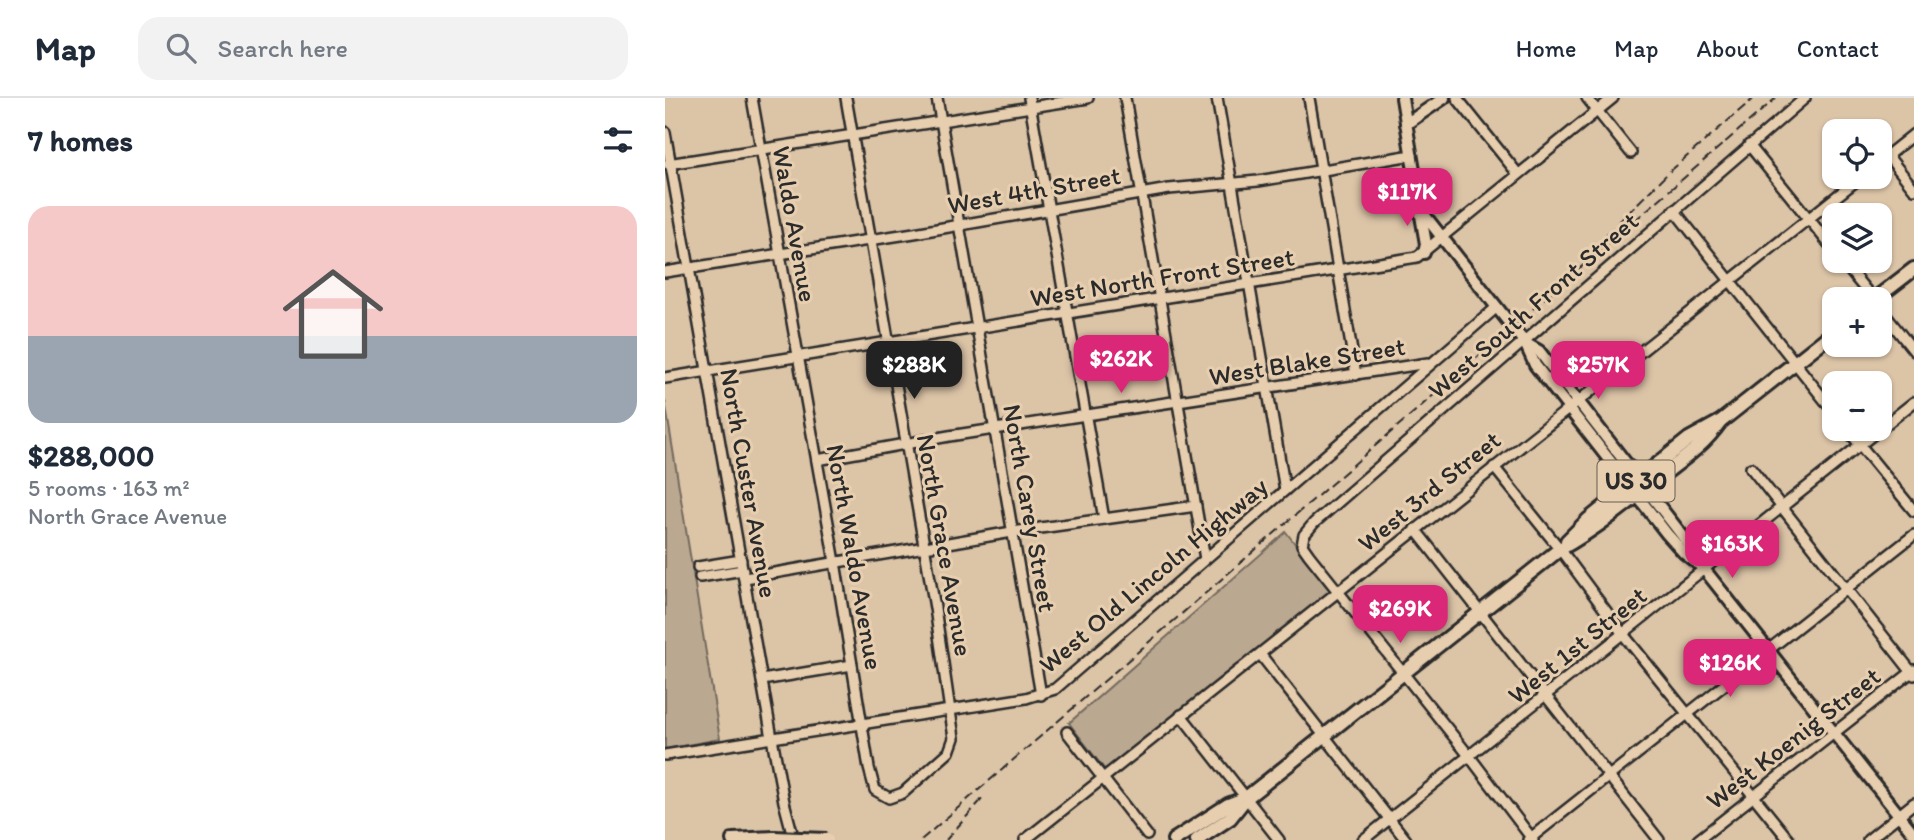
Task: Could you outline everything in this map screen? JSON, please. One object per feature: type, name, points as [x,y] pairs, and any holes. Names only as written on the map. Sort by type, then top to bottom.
[{"type":"highway","points":[[1889,287],[1914,268]]},
{"type":"highway","name":"US 30","points":[[1197,840],[1230,818],[1246,798],[1560,549],[1599,525],[1638,487],[1701,444],[1720,422],[1822,342]]},
{"type":"highway","name":"US 30","points":[[1174,840],[1228,805],[1246,798]]},
{"type":"highway","points":[[733,840],[827,840]]},
{"type":"main road","points":[[1402,98],[1426,244],[1424,253]]},
{"type":"main road","points":[[1406,124],[1444,98]]},
{"type":"main road","points":[[1420,207],[1525,343],[1539,351],[1573,404],[1638,487],[1684,553],[1704,569],[1914,834]]},
{"type":"street","name":"Waldo Avenue","points":[[752,98],[797,356]]},
{"type":"street","name":"North Grace Avenue","points":[[846,98],[925,547],[954,738],[949,752],[903,793],[889,798],[875,790],[862,723]]},
{"type":"street","name":"North Carey Street","points":[[937,98],[1041,695]]},
{"type":"street","points":[[668,164],[941,122],[1030,103],[1088,98]]},
{"type":"street","points":[[1125,98],[1205,559]]},
{"type":"street","points":[[1217,98],[1285,490]]},
{"type":"street","points":[[1309,98],[1356,374]]},
{"type":"street","points":[[1457,98],[1518,174]]},
{"type":"street","points":[[1587,98],[1631,153]]},
{"type":"street","name":"West North Front Street","points":[[665,378],[1417,257],[1613,98]]},
{"type":"street","name":"West South Front Street","points":[[1338,591],[1302,545],[1304,535],[1314,523],[1805,98]]},
{"type":"street","points":[[1030,103],[1104,519]]},
{"type":"street","name":"North Custer Avenue","points":[[665,132],[668,164],[690,268],[772,738],[794,840]]},
{"type":"street","points":[[1892,151],[1914,134]]},
{"type":"street","points":[[1749,145],[1822,235]]},
{"type":"street","name":"West 4th Street","points":[[665,272],[960,226],[1141,194],[1320,171],[1412,155]]},
{"type":"street","points":[[1892,167],[1914,189]]},
{"type":"street","name":"West 3rd Street","points":[[1025,840],[1846,189]]},
{"type":"street","points":[[1674,210],[1822,397]]},
{"type":"street","points":[[1852,273],[1864,287]]},
{"type":"street","name":"West Old Lincoln Highway","points":[[665,755],[1041,695],[1061,685],[1497,307]]},
{"type":"street","points":[[1892,323],[1914,351]]},
{"type":"street","name":"North Waldo Avenue","points":[[797,356],[862,723]]},
{"type":"street","name":"West Blake Street","points":[[817,460],[995,429],[1430,363]]},
{"type":"street","name":"West 1st Street","points":[[1363,840],[1914,402]]},
{"type":"street","points":[[1857,441],[1914,512]]},
{"type":"street","points":[[1494,467],[1560,549],[1623,635],[1789,840]]},
{"type":"street","points":[[1751,468],[1913,672]]},
{"type":"street","points":[[699,572],[835,562],[1012,532],[1196,506]]},
{"type":"street","points":[[1415,529],[1659,840]]},
{"type":"street","points":[[1338,591],[1470,757],[1531,839],[1914,535]]},
{"type":"street","points":[[1260,654],[1406,840]]},
{"type":"street","points":[[762,680],[852,665]]},
{"type":"street","name":"West Koenig Street","points":[[1698,840],[1913,672]]},
{"type":"street","points":[[1181,715],[1279,840]]},
{"type":"street","points":[[1067,732],[1147,835]]},
{"type":"street","points":[[1868,840],[1914,803]]},
{"type":"shaded area","points":[[665,401],[720,739],[665,749]]},
{"type":"shaded area","points":[[1286,532],[1331,591],[1106,771],[1069,723]]},
{"type":"railway","points":[[1606,235],[1668,173],[1754,98]]},
{"type":"railway","points":[[921,840],[1776,98]]},
{"type":"railway","points":[[946,840],[984,797]]}]
